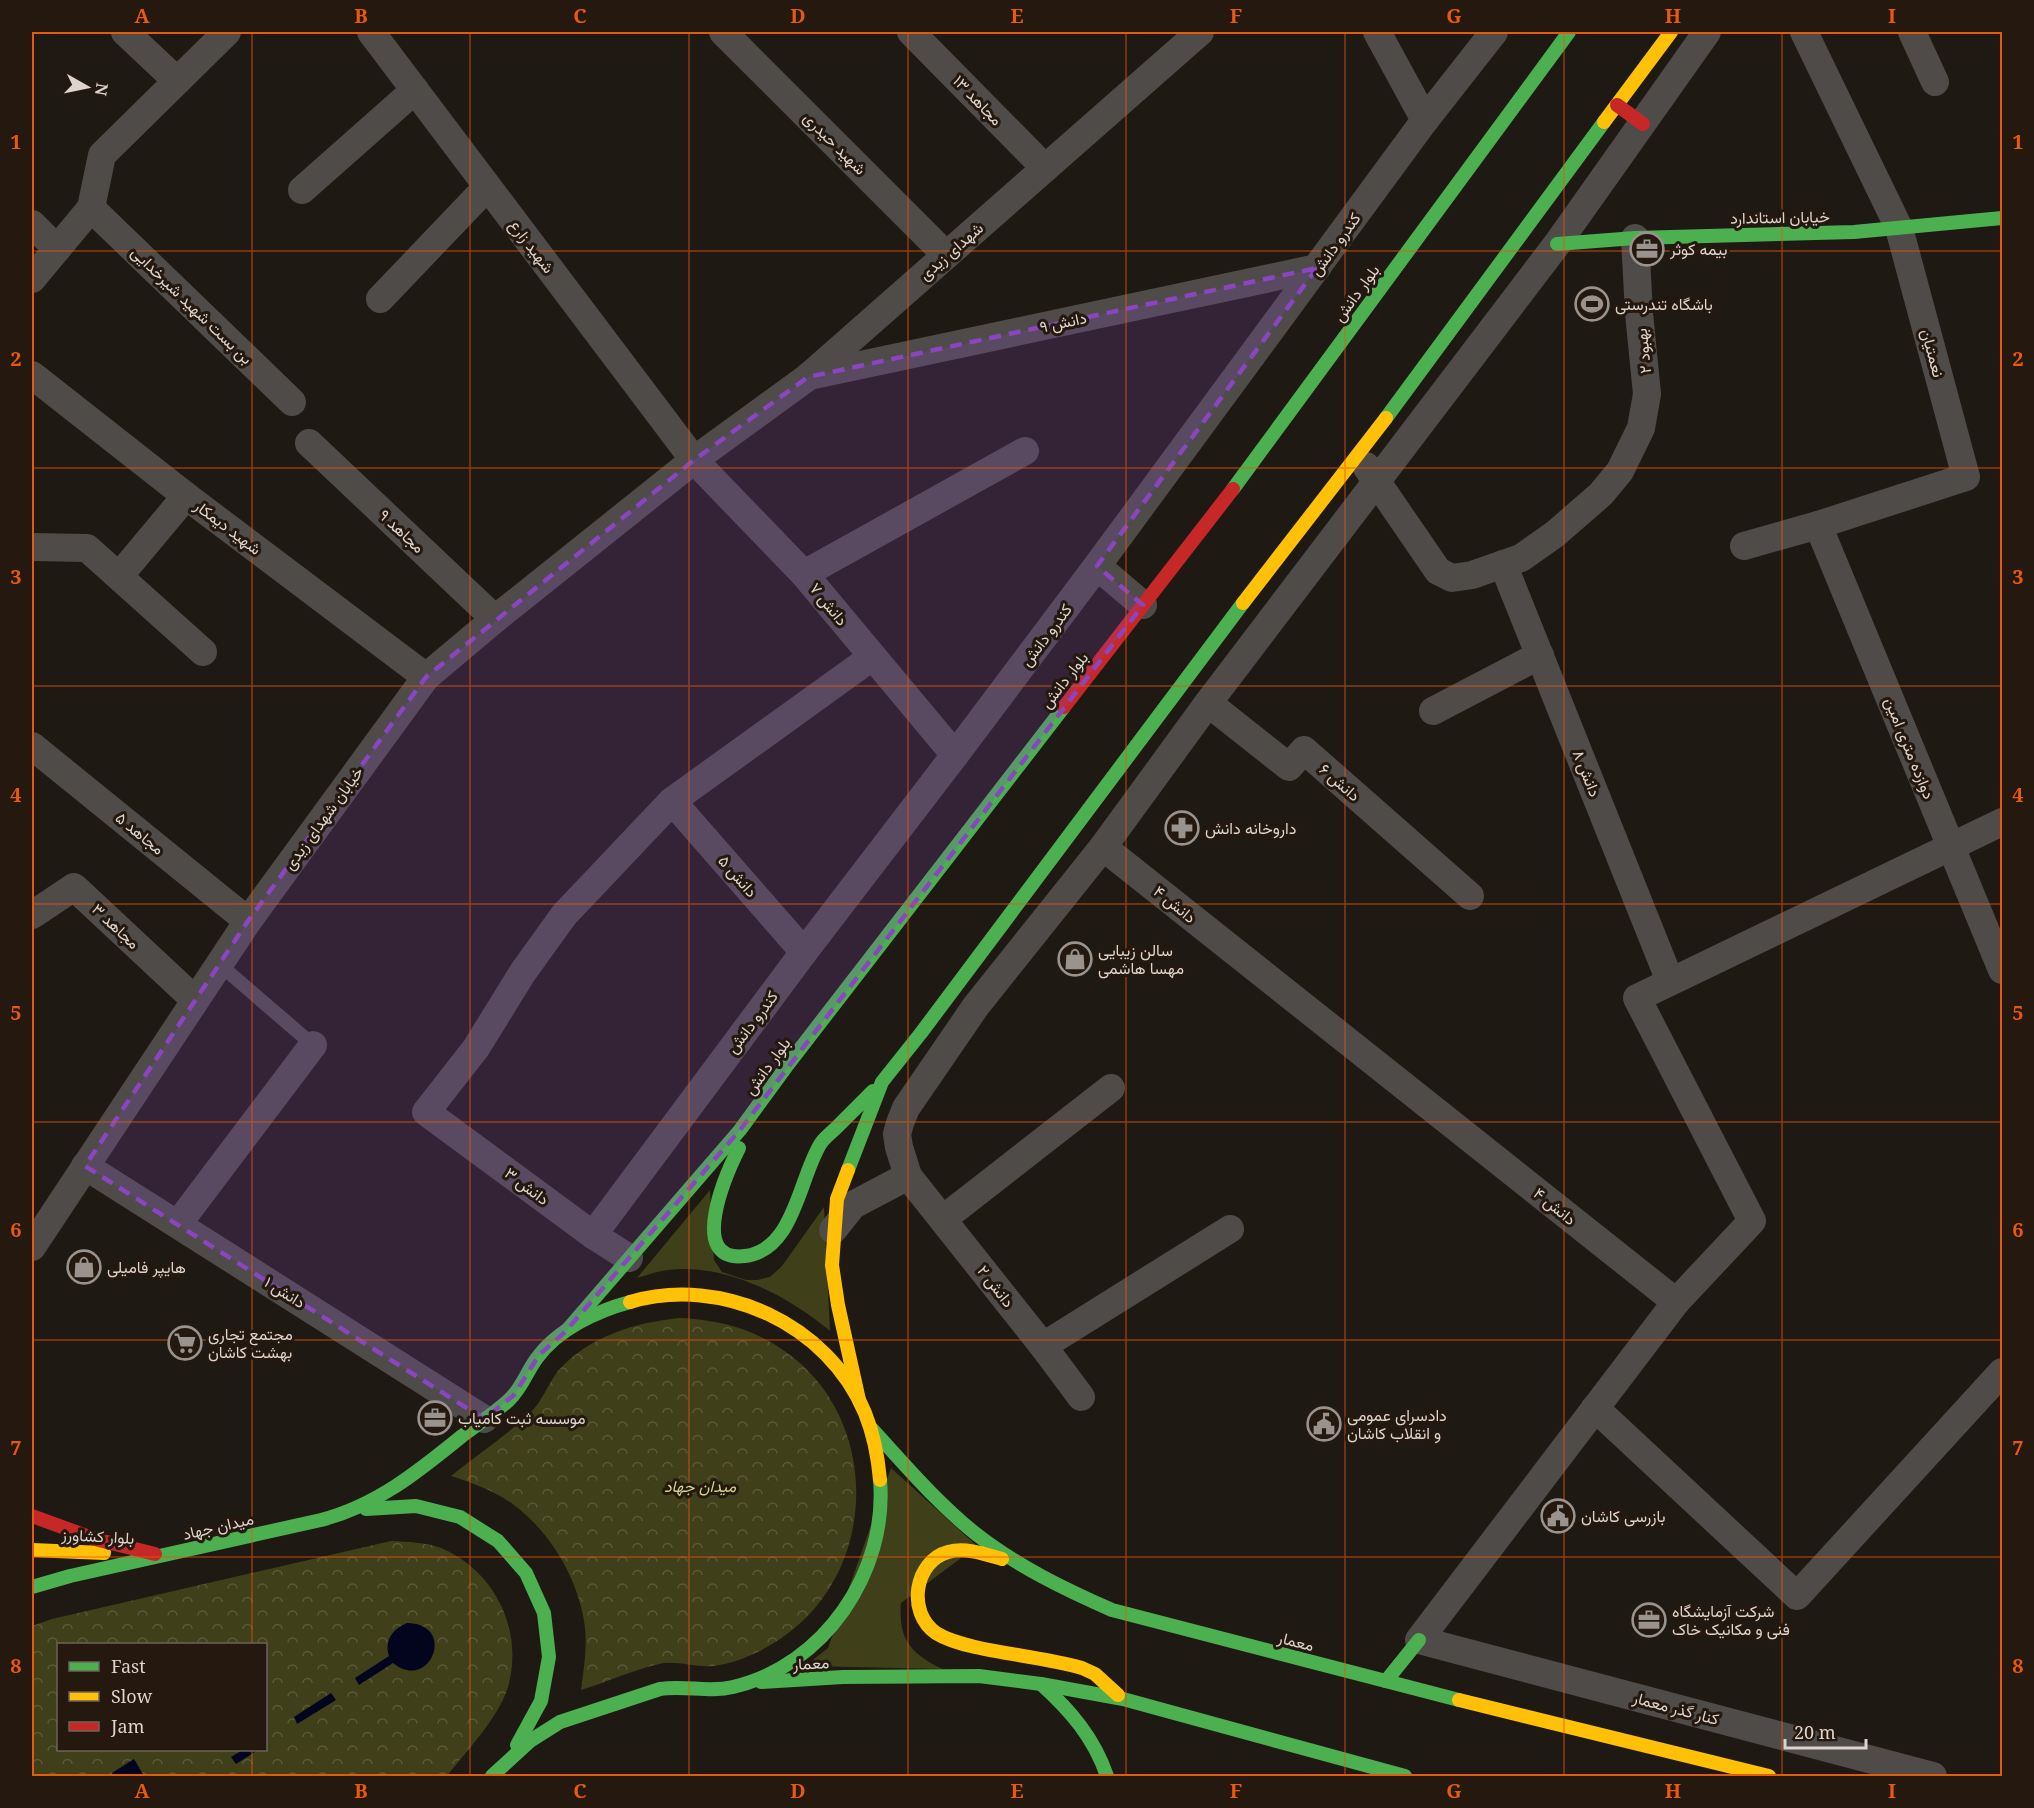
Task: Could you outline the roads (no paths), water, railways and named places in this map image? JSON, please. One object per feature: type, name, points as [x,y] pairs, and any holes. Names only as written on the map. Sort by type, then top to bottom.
[{"type":"main road","name":"بلوار دانش","points":[[564,1334],[740,1131],[793,1058],[1224,501],[1569,32]]},
{"type":"main road","points":[[768,1094],[731,1163],[718,1196],[714,1225],[715,1238],[720,1250],[729,1255],[744,1256],[767,1249],[783,1231],[821,1143],[882,1082],[921,1034],[1182,682],[1407,390],[1671,32]]},
{"type":"main road","points":[[1617,105],[1643,124]]},
{"type":"main road","name":"خیابان استاندارد","points":[[1557,244],[1635,237],[1854,232],[2002,218]]},
{"type":"main road","points":[[859,1400],[838,1305],[832,1265],[834,1230],[837,1199],[882,1082]]},
{"type":"main road","name":"میدان جهاد","points":[[32,1587],[342,1515],[401,1484],[514,1395],[539,1355],[564,1334],[591,1317],[619,1304],[649,1296],[712,1295],[742,1302],[798,1330],[822,1350],[842,1373],[859,1400],[872,1429],[879,1459],[880,1521],[873,1552],[862,1581],[846,1608],[826,1632],[803,1653],[776,1670],[747,1682],[716,1690],[664,1688],[563,1722],[552,1726],[497,1771]]},
{"type":"main road","name":"معمار","points":[[872,1429],[956,1518],[988,1544],[1057,1586],[1112,1610],[1769,1776]]},
{"type":"main road","points":[[342,1515],[388,1504],[421,1505],[452,1513],[481,1527],[506,1548],[528,1576],[540,1602],[548,1634],[549,1666],[543,1698],[530,1728],[497,1771]]},
{"type":"main road","points":[[32,1516],[95,1539],[163,1556]]},
{"type":"main road","name":"بلوار کشاورز","points":[[32,1550],[163,1556]]},
{"type":"main road","points":[[1018,1564],[960,1550],[949,1551],[937,1556],[927,1565],[921,1579],[916,1598],[920,1615],[930,1629],[942,1636],[1086,1669],[1123,1699]]},
{"type":"main road","points":[[1386,1681],[1419,1640]]},
{"type":"main road","name":"معمار","points":[[747,1682],[843,1677],[979,1676],[1041,1684],[1123,1699],[1405,1776]]},
{"type":"main road","points":[[1041,1684],[1070,1711],[1092,1738],[1107,1776]]},
{"type":"street","points":[[125,32],[177,81]]},
{"type":"street","points":[[32,279],[91,208],[102,155],[227,32]]},
{"type":"street","name":"شهید زارع","points":[[371,32],[694,460]]},
{"type":"street","name":"شهید حیدری","points":[[723,32],[946,255]]},
{"type":"street","name":"مجاهد ۱۳","points":[[911,32],[1045,168]]},
{"type":"street","name":"شهدای زیدی","points":[[694,460],[808,377],[1200,32]]},
{"type":"street","points":[[1377,32],[1425,120]]},
{"type":"street","name":"کندرو دانش","points":[[593,1235],[1097,566],[1425,120],[1494,32]]},
{"type":"street","points":[[834,1230],[854,1205],[908,1176],[897,1134],[906,1108],[976,1006],[1103,847],[1208,703],[1557,244],[1707,32]]},
{"type":"street","name":"نعمتیان","points":[[1804,32],[1899,228],[1966,477],[1818,525]]},
{"type":"street","points":[[1912,32],[1935,82]]},
{"type":"street","points":[[302,190],[415,90]]},
{"type":"street","points":[[380,299],[487,187]]},
{"type":"street","name":"بن بست شهید شیرخدایی","points":[[91,208],[292,402]]},
{"type":"street","points":[[32,224],[57,249]]},
{"type":"street","name":"بهبود ۲","points":[[1377,480],[1438,571],[1452,578],[1472,575],[1521,558],[1547,540],[1601,494],[1620,471],[1641,428],[1647,394],[1635,237]]},
{"type":"street","name":"دانش ۹","points":[[808,377],[1317,268]]},
{"type":"street","name":"شهید دیمکار","points":[[32,376],[186,496],[426,676]]},
{"type":"street","name":"مجاهد ۹","points":[[309,443],[495,619]]},
{"type":"street","points":[[804,574],[1025,451]]},
{"type":"street","points":[[1358,454],[1377,480]]},
{"type":"street","name":"دانش ۷","points":[[694,460],[804,574],[955,755]]},
{"type":"street","name":"خیابان شهدای زیدی","points":[[36,1229],[85,1166],[248,921],[426,676],[694,460]]},
{"type":"street","points":[[120,575],[186,496]]},
{"type":"street","points":[[1744,546],[1818,525]]},
{"type":"street","name":"دوازده متری امین","points":[[1818,525],[2002,970]]},
{"type":"street","points":[[32,547],[87,548],[120,575],[203,652]]},
{"type":"street","name":"دانش ۸","points":[[1503,564],[1670,981]]},
{"type":"street","points":[[1097,566],[1143,605]]},
{"type":"street","points":[[1433,711],[1540,655]]},
{"type":"street","points":[[672,801],[872,657]]},
{"type":"street","name":"دانش ۶","points":[[1208,703],[1289,767],[1304,750],[1470,896]]},
{"type":"street","name":"مجاهد ۵","points":[[32,746],[248,921]]},
{"type":"street","name":"دانش ۵","points":[[672,801],[804,952]]},
{"type":"street","name":"دانش ۳","points":[[629,1258],[593,1235],[426,1112],[476,1048],[523,972],[564,915],[672,801]]},
{"type":"street","points":[[1419,1640],[1676,1302],[1752,1221],[1637,998],[2002,822]]},
{"type":"street","name":"دانش ۴","points":[[1103,847],[1676,1302]]},
{"type":"street","name":"مجاهد ۳","points":[[32,915],[74,887],[195,1000]]},
{"type":"street","points":[[178,1224],[314,1045]]},
{"type":"street","points":[[943,1219],[1111,1088]]},
{"type":"street","name":"دانش ۱","points":[[85,1166],[484,1419]]},
{"type":"street","name":"دانش ۲","points":[[908,1176],[1081,1396]]},
{"type":"street","points":[[1043,1346],[1230,1229]]},
{"type":"street","points":[[1595,1408],[1797,1596],[2002,1372]]},
{"type":"street","name":"کنار گذر معمار","points":[[1419,1640],[1933,1776]]},
{"type":"lane","points":[[219,964],[314,1045]]},
{"type":"water","points":[[407,1623],[423,1626],[432,1634],[435,1644],[433,1655],[427,1664],[418,1670],[406,1670],[393,1663],[359,1685],[355,1678],[389,1656],[388,1645],[391,1636]]},
{"type":"water","points":[[331,1693],[336,1700],[297,1724],[294,1717]]},
{"type":"water","points":[[241,1751],[256,1751],[236,1764],[231,1757]]},
{"type":"water","points":[[134,1759],[144,1776],[113,1776],[112,1773]]},
{"type":"place","name":"بیمه کوثر","points":[[1647,249]]},
{"type":"place","name":"باشگاه تندرستی","points":[[1592,304]]},
{"type":"place","name":"داروخانه دانش","points":[[1182,828]]},
{"type":"place","name":"سالن زیبایی مهسا هاشمی","points":[[1075,959]]},
{"type":"place","name":"هایپر فامیلی","points":[[84,1267]]},
{"type":"place","name":"مجتمع تجاری بهشت کاشان","points":[[185,1343]]},
{"type":"place","name":"موسسه ثبت کامیاب","points":[[435,1418]]},
{"type":"place","name":"دادسرای عمومی و انقلاب کاشان","points":[[1324,1424]]},
{"type":"place","name":"بازرسی کاشان","points":[[1558,1516]]},
{"type":"place","name":"شرکت آزمایشگاه فنی و مکانیک خاک","points":[[1649,1620]]}]
